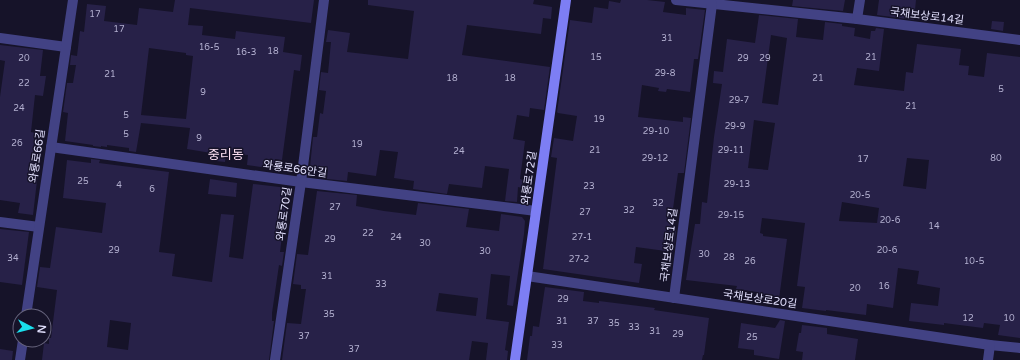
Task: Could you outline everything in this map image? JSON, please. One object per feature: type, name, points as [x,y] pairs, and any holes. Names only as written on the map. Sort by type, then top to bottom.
[{"type":"street","name":"와룡로66길","points":[[27,308],[73,0]]},
{"type":"street","name":"와룡로70길","points":[[275,360],[301,182],[324,0]]},
{"type":"street","name":"와룡로72길","points":[[515,360],[566,0]]},
{"type":"street","name":"국채보상로14길","points":[[676,0],[857,19],[1020,40]]},
{"type":"street","points":[[857,19],[860,0]]},
{"type":"street","name":"국채보상로14길","points":[[674,298],[712,4]]},
{"type":"street","points":[[0,38],[66,47]]},
{"type":"street","name":"와룡로66안길","points":[[50,147],[301,182],[536,212]]},
{"type":"street","points":[[0,222],[38,227]]},
{"type":"street","name":"국채보상로20길","points":[[527,276],[990,345],[1020,348]]},
{"type":"street","points":[[988,360],[990,345]]},
{"type":"street","points":[[20,360],[22,348]]},
{"type":"building","points":[[175,0],[314,0],[311,23],[190,8],[188,25],[203,26],[202,35],[235,39],[236,31],[285,37],[283,52],[302,55],[300,71],[294,70],[282,160],[275,159],[274,169],[247,165],[248,155],[226,153],[225,162],[216,161],[217,154],[187,149],[190,128],[141,123],[136,152],[129,151],[129,148],[107,145],[107,147],[101,147],[65,141],[68,113],[63,112],[67,83],[73,83],[76,65],[70,65],[71,55],[77,56],[80,31],[84,32],[87,4],[106,6],[104,21],[137,25],[139,8],[173,12]],"holes":[[[149,48],[186,53],[186,55],[193,56],[186,119],[141,115]]]},
{"type":"building","points":[[368,0],[534,0],[533,4],[552,7],[551,19],[543,18],[541,34],[467,25],[462,55],[550,67],[544,110],[530,108],[529,117],[517,115],[513,139],[525,141],[520,179],[523,180],[522,188],[518,187],[517,202],[505,201],[509,169],[485,166],[482,188],[449,184],[447,194],[413,189],[414,181],[394,178],[398,152],[380,150],[376,176],[348,172],[347,181],[327,179],[328,169],[310,167],[313,137],[317,137],[320,113],[323,114],[326,91],[319,90],[321,72],[328,73],[331,42],[326,42],[328,30],[350,33],[347,52],[408,59],[414,11],[368,5]]},
{"type":"building","points":[[621,0],[665,2],[663,12],[686,15],[686,8],[705,10],[698,59],[694,59],[690,92],[667,89],[666,92],[658,91],[659,88],[642,85],[638,117],[683,122],[683,117],[691,118],[684,173],[678,173],[670,230],[676,231],[673,252],[636,247],[634,263],[642,264],[639,283],[543,269],[557,158],[551,157],[554,138],[573,141],[577,116],[557,112],[570,20],[592,23],[594,7],[608,9],[609,1],[620,3]]},
{"type":"building","points":[[793,0],[845,0],[843,11],[792,6]]},
{"type":"building","points":[[879,0],[916,0],[914,20],[877,15]]},
{"type":"building","points":[[759,15],[798,19],[796,37],[823,40],[825,22],[842,24],[842,26],[855,28],[854,36],[870,39],[871,31],[875,31],[876,28],[884,29],[879,71],[857,68],[854,85],[904,91],[906,72],[913,73],[917,44],[961,49],[959,65],[969,66],[968,75],[984,77],[987,53],[1020,57],[1020,338],[998,335],[1000,325],[984,323],[983,328],[944,323],[944,325],[909,321],[911,303],[938,306],[940,288],[917,284],[919,271],[898,268],[893,308],[867,304],[866,315],[802,308],[805,287],[797,286],[805,223],[762,218],[760,233],[763,234],[763,236],[787,239],[779,299],[756,296],[757,292],[736,289],[737,286],[686,280],[695,224],[700,224],[702,202],[707,203],[714,137],[722,84],[713,83],[714,71],[723,72],[727,39],[755,43]],"holes":[[[771,35],[787,38],[778,105],[762,103]],[[754,120],[775,123],[768,170],[748,168]],[[907,158],[929,160],[926,189],[903,186]],[[842,202],[879,208],[877,223],[839,221]]]},
{"type":"building","points":[[992,21],[1004,22],[1003,31],[991,29]]},
{"type":"building","points":[[0,45],[43,50],[40,76],[46,76],[43,96],[35,95],[31,132],[35,133],[33,154],[40,155],[33,215],[18,213],[20,203],[0,200],[0,97],[5,61],[0,60]]},
{"type":"building","points":[[91,159],[100,160],[99,163],[169,172],[159,252],[175,254],[172,276],[212,282],[221,214],[234,215],[229,257],[243,259],[253,184],[288,188],[280,252],[284,252],[282,266],[279,265],[272,313],[272,321],[274,321],[269,360],[42,360],[43,348],[52,348],[52,330],[57,290],[37,287],[40,267],[50,268],[56,227],[102,233],[106,203],[63,198],[67,160],[91,163]],"holes":[[[110,320],[131,323],[128,350],[107,347]]]},
{"type":"building","points":[[210,179],[237,183],[236,197],[208,194]]},
{"type":"building","points":[[317,191],[357,195],[356,206],[416,215],[418,203],[469,209],[466,227],[499,231],[501,214],[522,217],[525,221],[524,234],[513,306],[507,305],[510,276],[491,274],[486,319],[509,322],[505,350],[508,351],[507,360],[486,360],[488,343],[472,341],[469,360],[282,360],[287,323],[301,324],[306,289],[301,289],[301,285],[293,284],[297,254],[308,255]],"holes":[[[439,293],[478,298],[476,316],[436,311]]]},
{"type":"building","points":[[0,229],[29,232],[22,285],[0,282]]},
{"type":"building","points":[[545,287],[584,292],[583,301],[599,303],[599,301],[655,308],[654,310],[709,318],[702,360],[527,360],[530,336],[532,336],[533,326],[539,327]]},
{"type":"building","points":[[780,320],[785,321],[779,359],[754,355],[754,350],[738,348],[741,323],[775,328]]},
{"type":"building","points":[[802,325],[827,328],[827,334],[858,339],[855,360],[802,360],[803,352],[796,351]]},
{"type":"building","points":[[0,349],[13,351],[12,360],[0,360]]},
{"type":"district","name":"중리동","points":[[226,155]]}]
